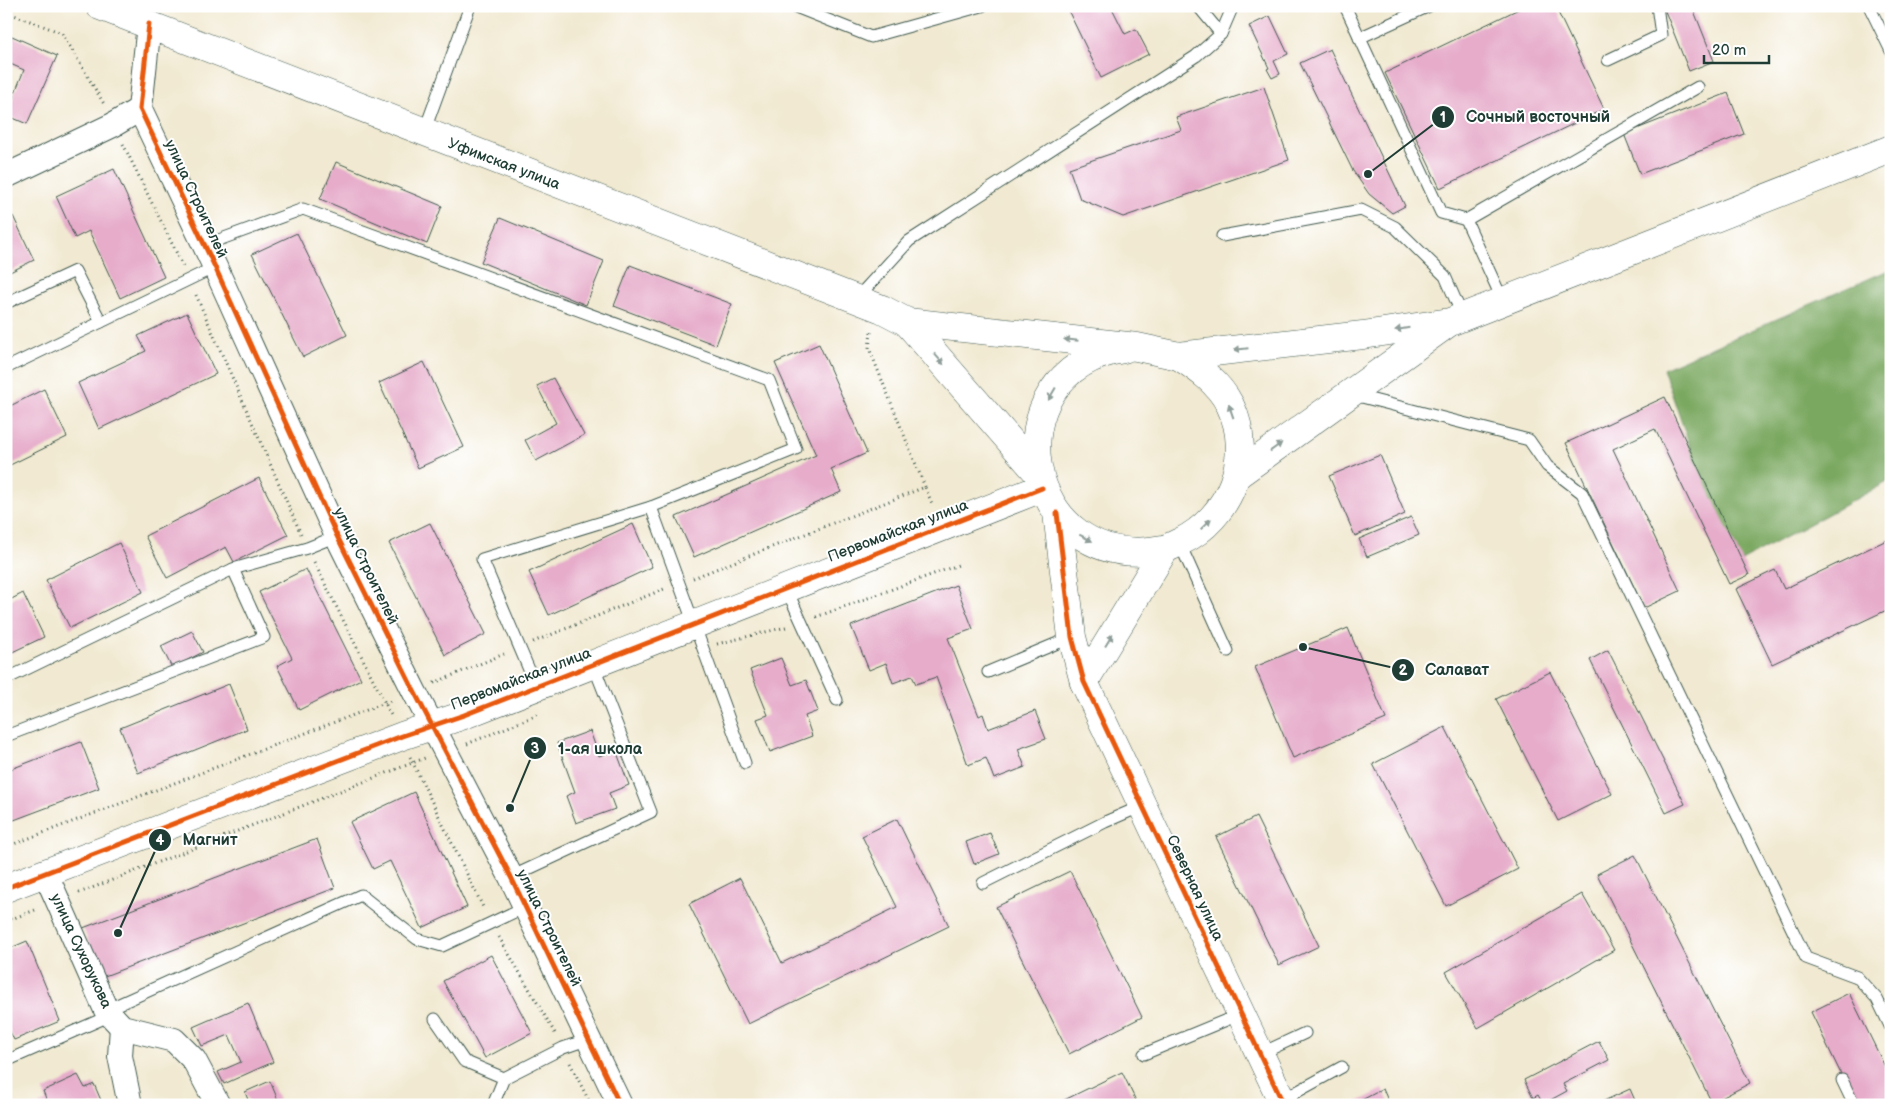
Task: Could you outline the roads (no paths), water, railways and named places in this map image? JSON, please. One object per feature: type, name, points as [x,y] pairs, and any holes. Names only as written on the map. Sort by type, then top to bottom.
[{"type":"main road","name":"Уфимская улица","points":[[100,6],[424,134],[856,300],[907,322]]},
{"type":"main road","points":[[907,322],[1137,347],[1179,356],[1363,335],[1456,319],[1891,149]]},
{"type":"main road","points":[[1237,476],[1456,319]]},
{"type":"main road","points":[[907,322],[1040,480],[1056,512],[1078,533],[1105,547],[1135,552],[1172,545],[1197,534],[1222,508],[1237,476],[1239,440],[1230,405],[1208,376],[1179,356]]},
{"type":"main road","points":[[1040,480],[1035,442],[1042,412],[1057,386],[1079,365],[1093,358],[1107,352],[1137,347]]},
{"type":"main road","name":"Первомайская улица","points":[[6,888],[592,664],[698,636],[786,588],[1040,480]]},
{"type":"main road","name":"Северная улица","points":[[1056,512],[1072,637],[1084,682],[1260,1054],[1280,1103]]},
{"type":"main road","points":[[1084,682],[1172,545]]},
{"type":"street","points":[[6,176],[113,125],[140,108],[149,24]]},
{"type":"street","name":"улица Строителей","points":[[140,108],[215,266],[337,536],[414,691],[511,877],[620,1105]]},
{"type":"street","name":"улица Сухорукова","points":[[45,872],[106,1010],[122,1027]]},
{"type":"street","points":[[130,1105],[120,1056],[122,1027],[174,1040],[194,1060],[218,1105]]},
{"type":"lane","points":[[424,134],[470,6]]},
{"type":"lane","points":[[793,6],[871,37],[982,6]]},
{"type":"lane","points":[[1198,6],[1221,34]]},
{"type":"lane","points":[[856,300],[909,241],[1196,56],[1221,34],[1233,6]]},
{"type":"lane","points":[[1345,6],[1441,213],[1466,220],[1698,87]]},
{"type":"lane","points":[[1359,38],[1429,6]]},
{"type":"lane","points":[[1608,60],[1661,35],[1657,6]]},
{"type":"lane","points":[[1869,6],[1891,51]]},
{"type":"lane","points":[[205,245],[303,209],[769,380],[796,449],[651,507],[482,559],[536,686]]},
{"type":"lane","points":[[1222,236],[1361,210],[1395,226],[1446,276],[1456,319]]},
{"type":"lane","points":[[1466,220],[1503,301]]},
{"type":"lane","points":[[6,368],[215,266]]},
{"type":"lane","points":[[6,303],[75,271],[101,322]]},
{"type":"lane","points":[[1350,394],[1529,440],[1547,466],[1582,493],[1806,958],[1856,977],[1877,999],[1891,1028]]},
{"type":"lane","points":[[651,507],[745,763]]},
{"type":"lane","points":[[6,678],[233,569],[307,548],[337,536]]},
{"type":"lane","points":[[1172,545],[1228,651]]},
{"type":"lane","points":[[6,736],[264,637],[233,569]]},
{"type":"lane","points":[[786,588],[800,623],[837,700]]},
{"type":"lane","points":[[988,672],[1072,637]]},
{"type":"lane","points":[[511,877],[650,812],[592,664]]},
{"type":"lane","points":[[983,884],[1105,822],[1142,806]]},
{"type":"lane","points":[[6,1061],[100,1020],[106,1010],[361,896],[417,939],[442,946],[525,907]]},
{"type":"lane","points":[[1144,1054],[1240,1014]]},
{"type":"lane","points":[[435,1019],[464,1060],[504,1078]]},
{"type":"lane","points":[[1260,1054],[1305,1033]]},
{"type":"lane","points":[[493,1105],[504,1078],[563,1048],[589,1039]]},
{"type":"lane","points":[[1280,1103],[1342,1067]]},
{"type":"lane","points":[[1842,1080],[1854,1105]]},
{"type":"place","name":"Сочный восточный","points":[[1368,174]]},
{"type":"place","name":"Салават","points":[[1303,647]]},
{"type":"place","name":"1-ая школа","points":[[510,808]]},
{"type":"place","name":"Магнит","points":[[118,933]]}]
